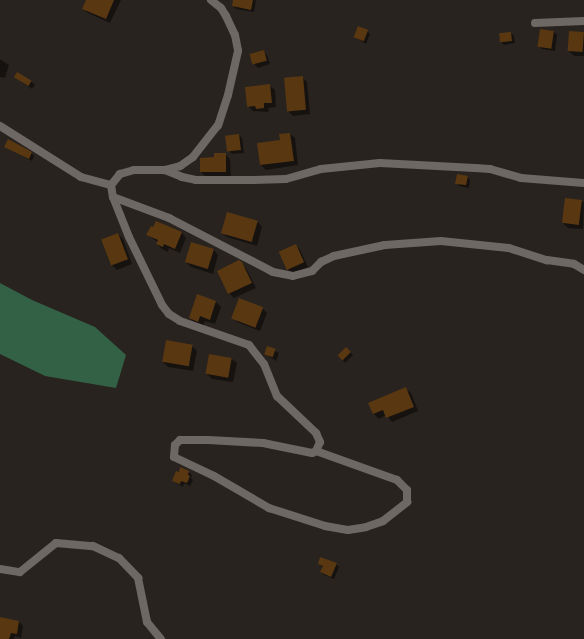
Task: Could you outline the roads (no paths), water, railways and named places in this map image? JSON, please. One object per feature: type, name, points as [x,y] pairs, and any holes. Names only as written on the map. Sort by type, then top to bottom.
[{"type":"street","points":[[211,0],[221,8],[226,16],[236,39],[238,58],[218,125],[205,144],[193,157],[180,166],[165,170],[134,170],[125,172],[115,178],[110,185],[113,197],[129,237],[162,305],[169,314],[180,320],[249,345],[264,364],[277,396],[316,433],[320,442],[316,451]]},
{"type":"street","points":[[535,23],[584,21]]},
{"type":"street","points":[[0,126],[81,177],[110,185]]},
{"type":"street","points":[[165,170],[182,177],[196,180],[254,180],[286,179],[341,166],[387,164],[475,168],[528,179],[584,183]]},
{"type":"street","points":[[113,197],[169,218],[273,272],[293,276],[312,271],[322,262],[334,256],[385,245],[441,241],[509,248],[547,260],[574,264],[584,270]]},
{"type":"street","points":[[180,440],[193,440],[263,443],[307,453],[316,451],[397,480],[407,490],[407,502],[398,511],[383,521],[366,527],[348,530],[325,526],[269,508],[214,476],[178,460],[174,457],[173,451],[175,445],[180,440]]},
{"type":"street","points":[[0,569],[20,572],[56,543],[92,546],[119,558],[138,578],[147,622],[161,639]]}]
